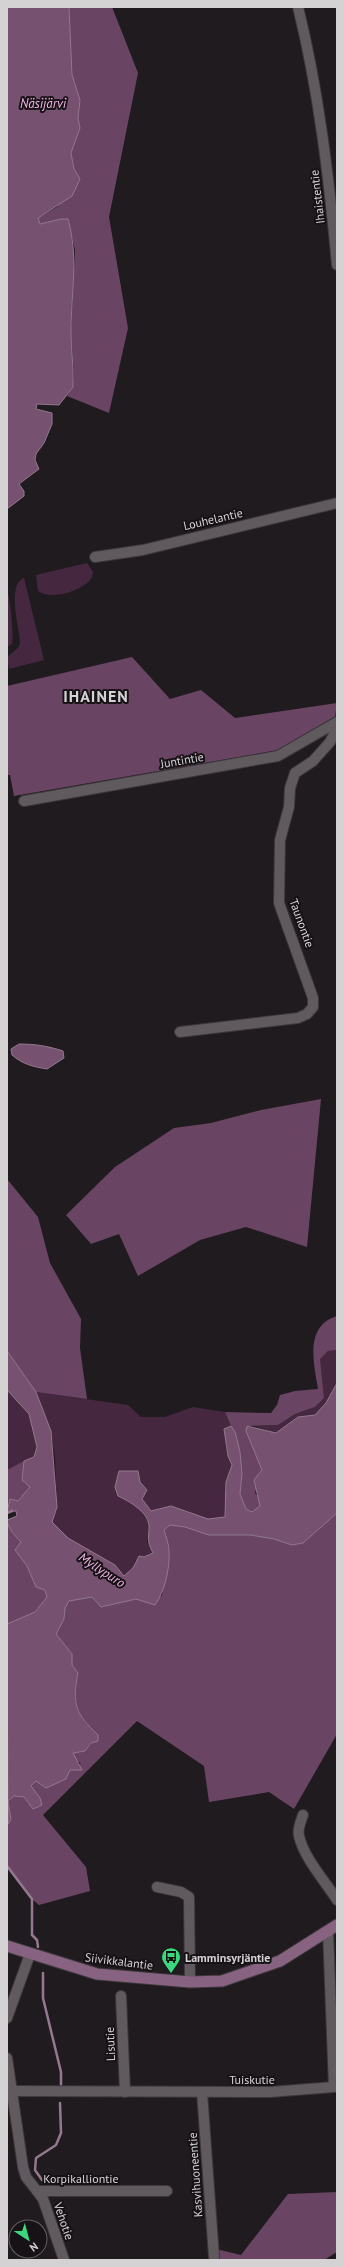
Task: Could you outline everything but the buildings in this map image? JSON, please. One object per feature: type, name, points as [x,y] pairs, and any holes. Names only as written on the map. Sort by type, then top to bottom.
[{"type":"main road","name":"Siivikkalantie","points":[[7,1946],[97,1974],[190,1982],[222,1981],[238,1977],[289,1956],[333,1928]]},
{"type":"street","name":"Ihaistentie","points":[[298,7],[310,56],[315,86],[330,194],[337,266]]},
{"type":"street","name":"Louhelantie","points":[[95,557],[142,550],[337,503]]},
{"type":"street","name":"Juntintie","points":[[24,801],[278,756],[337,722]]},
{"type":"street","name":"Taunontie","points":[[180,1032],[298,1018],[307,1014],[313,1007],[314,998],[279,903],[280,840],[289,807],[290,788],[295,773],[317,756],[330,742],[337,728]]},
{"type":"street","points":[[303,1815],[299,1826],[299,1837],[309,1857],[337,1900]]},
{"type":"street","points":[[157,1887],[181,1892],[189,1897],[190,1982]]},
{"type":"street","name":"Tuiskutie","points":[[12,2092],[302,2091],[334,2088],[333,1928]]},
{"type":"street","points":[[7,2018],[30,1954]]},
{"type":"street","name":"Lisutie","points":[[122,1996],[125,2092]]},
{"type":"street","name":"Korpikalliontie","points":[[7,2058],[23,2167],[26,2177],[37,2191],[167,2192]]},
{"type":"street","name":"Kasvihuoneentie","points":[[202,2092],[214,2257]]},
{"type":"street","name":"Vehotie","points":[[37,2191],[43,2199],[64,2260]]},
{"type":"shaded area","points":[[69,7],[112,7],[138,73],[109,217],[128,328],[109,413],[67,396],[73,387],[74,375],[71,332],[75,250],[68,220],[40,224],[38,218],[57,207],[80,180],[74,169],[71,153],[80,128],[78,118],[80,100],[72,75]]},
{"type":"shaded area","points":[[87,563],[93,572],[92,577],[88,582],[76,590],[68,593],[51,595],[38,591],[36,575]]},
{"type":"shaded area","points":[[24,578],[44,660],[9,669],[7,657],[18,648],[20,644],[15,598],[16,589],[19,582]]},
{"type":"shaded area","points":[[7,591],[10,607],[12,644],[7,647]]},
{"type":"shaded area","points":[[132,657],[170,699],[201,690],[235,718],[337,703],[335,718],[279,750],[14,796],[10,775],[7,775],[7,686]]},
{"type":"shaded area","points":[[321,1099],[307,1247],[246,1227],[200,1240],[138,1276],[119,1234],[91,1244],[66,1215],[115,1167],[174,1128],[211,1123],[261,1110]]},
{"type":"shaded area","points":[[7,1179],[38,1217],[50,1263],[81,1319],[80,1348],[87,1399],[36,1392],[7,1351]]},
{"type":"shaded area","points":[[337,1316],[337,1350],[328,1351],[320,1359],[324,1398],[315,1407],[295,1414],[278,1425],[247,1426],[246,1431],[262,1470],[255,1493],[260,1499],[260,1506],[252,1512],[246,1509],[240,1494],[242,1474],[235,1432],[225,1412],[271,1413],[277,1405],[280,1395],[295,1391],[318,1389],[314,1358],[315,1337],[320,1328],[327,1321]]},
{"type":"shaded area","points":[[337,1350],[337,1383],[326,1403],[315,1415],[298,1417],[276,1433],[253,1426],[278,1425],[295,1414],[315,1407],[324,1398],[319,1359],[328,1351]]},
{"type":"shaded area","points":[[7,1390],[29,1414],[37,1447],[34,1457],[7,1470]]},
{"type":"shaded area","points":[[36,1392],[128,1405],[141,1417],[165,1417],[193,1407],[225,1412],[231,1426],[224,1430],[228,1456],[232,1465],[226,1482],[225,1517],[208,1519],[171,1506],[151,1511],[142,1499],[147,1490],[140,1482],[138,1471],[119,1471],[118,1495],[130,1501],[140,1510],[149,1524],[147,1542],[153,1553],[135,1561],[133,1568],[125,1576],[115,1565],[68,1538],[52,1522],[57,1507],[55,1458],[51,1431]]},
{"type":"shaded area","points":[[24,1461],[22,1480],[30,1487],[18,1501],[10,1499],[7,1509],[7,1470]]},
{"type":"shaded area","points":[[337,1513],[337,1734],[294,1809],[269,1792],[209,1802],[204,1766],[137,1721],[43,1815],[86,1867],[90,1891],[39,1905],[32,1899],[7,1866],[7,1823],[11,1820],[8,1801],[14,1796],[24,1797],[33,1809],[40,1798],[31,1787],[36,1781],[81,1764],[73,1757],[73,1753],[85,1751],[98,1735],[84,1720],[77,1707],[75,1693],[78,1673],[72,1665],[72,1654],[56,1634],[64,1619],[65,1607],[69,1601],[92,1597],[101,1607],[136,1599],[162,1596],[169,1550],[164,1530],[170,1525],[185,1527],[209,1535],[250,1535],[274,1539],[292,1545],[303,1543]]},
{"type":"shaded area","points":[[7,1523],[13,1534],[21,1542],[15,1550],[27,1566],[36,1587],[45,1590],[47,1597],[35,1612],[7,1624]]},
{"type":"shaded area","points":[[337,2192],[337,2252],[324,2260],[217,2260],[216,2249],[241,2255],[288,2194]]},
{"type":"water","name":"Näsijärvi","points":[[7,7],[69,7],[72,75],[80,100],[78,118],[80,128],[71,153],[74,169],[80,179],[72,196],[38,218],[40,224],[61,219],[68,219],[74,262],[71,317],[73,387],[59,405],[37,404],[36,409],[52,413],[52,424],[44,443],[36,454],[35,460],[39,469],[19,484],[24,491],[24,496],[7,509]]},
{"type":"water","points":[[19,1044],[31,1044],[57,1049],[63,1051],[64,1058],[47,1069],[33,1066],[20,1061],[12,1055],[11,1049]]},
{"type":"water","name":"Myllypuro","points":[[7,1351],[36,1392],[51,1431],[57,1507],[52,1522],[68,1538],[115,1565],[124,1576],[133,1568],[139,1556],[144,1557],[153,1553],[148,1537],[148,1521],[145,1516],[132,1504],[118,1496],[115,1487],[119,1471],[138,1471],[140,1482],[147,1490],[142,1499],[151,1511],[171,1506],[208,1519],[225,1517],[226,1482],[232,1465],[228,1456],[224,1429],[231,1426],[235,1432],[240,1452],[242,1474],[240,1494],[246,1509],[252,1512],[260,1506],[254,1480],[262,1470],[246,1431],[247,1426],[276,1433],[298,1417],[315,1415],[326,1403],[337,1383],[337,1513],[303,1543],[292,1545],[274,1539],[250,1535],[209,1535],[185,1527],[170,1525],[164,1530],[169,1548],[168,1572],[162,1593],[155,1605],[136,1599],[101,1607],[92,1597],[69,1601],[65,1608],[64,1619],[56,1634],[72,1654],[72,1665],[78,1673],[75,1693],[77,1707],[84,1720],[98,1735],[98,1741],[91,1743],[85,1751],[73,1753],[82,1770],[70,1770],[66,1779],[46,1788],[36,1781],[31,1786],[40,1798],[42,1805],[33,1809],[24,1797],[14,1796],[8,1801],[11,1820],[8,1824],[7,1624],[35,1612],[47,1597],[45,1590],[36,1587],[27,1566],[15,1550],[21,1542],[10,1529],[7,1520],[17,1516],[16,1511],[7,1512],[10,1499],[18,1501],[30,1487],[22,1480],[24,1461],[34,1457],[37,1447],[29,1414],[7,1390]]},
{"type":"waterway","points":[[7,1513],[12,1511]]},
{"type":"waterway","points":[[7,1866],[32,1899],[32,1935],[37,1940],[38,1947]]},
{"type":"waterway","points":[[43,1973],[43,1998],[61,2072],[61,2086]]},
{"type":"waterway","points":[[42,2180],[35,2170],[36,2158],[56,2145],[61,2133],[60,2103]]},
{"type":"place","name":"Lamminsyrjäntie","points":[[171,1974]]},
{"type":"district","name":"IHAINEN","points":[[96,696]]}]
